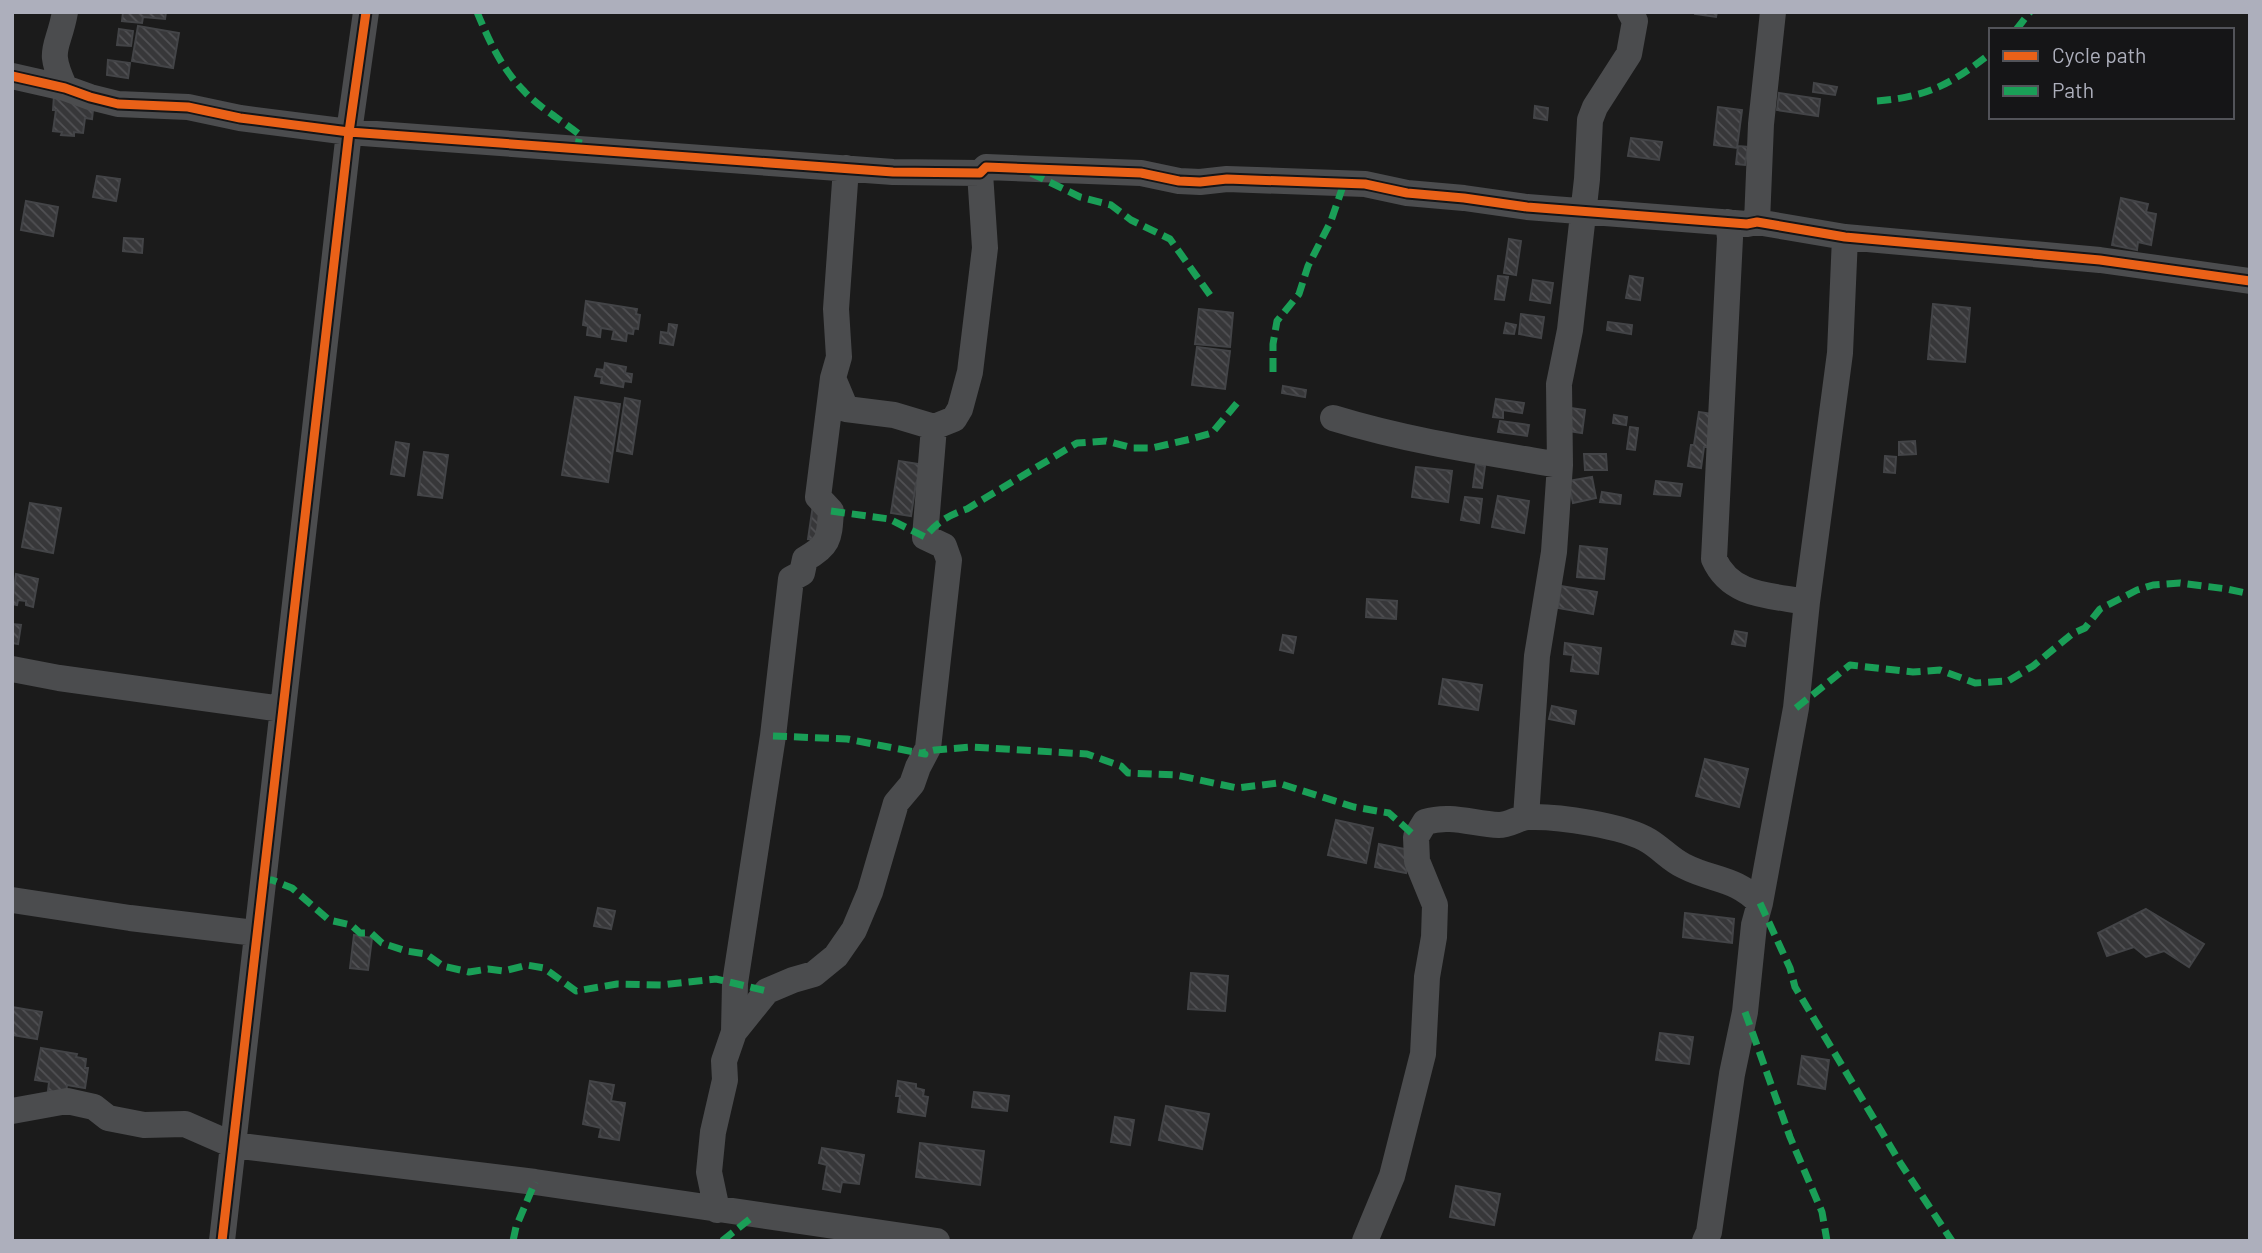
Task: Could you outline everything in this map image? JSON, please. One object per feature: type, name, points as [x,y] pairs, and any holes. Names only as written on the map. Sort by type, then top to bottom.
[{"type":"street","points":[[65,12],[54,65],[65,88]]},
{"type":"street","points":[[222,1241],[349,132],[366,12]]},
{"type":"street","points":[[1526,817],[1537,656],[1554,552],[1560,465],[1559,384],[1570,330],[1587,179],[1590,120],[1595,107],[1629,54],[1635,21],[1630,12]]},
{"type":"street","points":[[1757,222],[1761,124],[1773,12]]},
{"type":"street","points":[[12,76],[118,104],[180,106],[240,118],[349,132],[931,174],[980,173],[986,167],[1141,173],[1200,182],[1227,179],[1365,184],[1407,193],[1582,211],[1757,222],[1845,237],[2100,260],[2250,281]]},
{"type":"street","points":[[718,1210],[709,1172],[713,1132],[724,1080],[724,1060],[734,1032],[735,983],[773,736],[791,579],[802,573],[805,559],[820,551],[829,537],[831,511],[818,497],[833,378],[839,357],[836,309],[846,168]]},
{"type":"street","points":[[833,378],[846,409],[894,415],[934,427],[954,419],[960,409],[970,372],[985,248],[980,173]]},
{"type":"street","points":[[1728,222],[1730,238],[1714,559],[1722,576],[1733,585],[1757,593],[1807,601]]},
{"type":"street","points":[[1705,1241],[1709,1232],[1732,1074],[1745,1012],[1754,925],[1796,708],[1807,601],[1840,353],[1845,237]]},
{"type":"street","points":[[1333,418],[1435,445],[1560,465]]},
{"type":"street","points":[[734,1032],[767,991],[814,974],[836,956],[854,930],[870,892],[896,803],[912,784],[928,748],[949,560],[944,546],[925,537],[934,427]]},
{"type":"street","points":[[12,669],[282,709]]},
{"type":"street","points":[[1365,1241],[1392,1176],[1423,1054],[1427,976],[1434,937],[1435,905],[1417,861],[1416,837],[1425,822],[1439,817],[1497,825],[1512,824],[1526,817],[1576,821],[1625,832],[1649,841],[1686,867],[1735,883],[1760,903]]},
{"type":"street","points":[[12,900],[256,933]]},
{"type":"street","points":[[12,1111],[67,1101],[93,1107],[108,1118],[144,1125],[185,1124],[233,1145],[535,1182],[937,1241]]},
{"type":"building","points":[[123,12],[166,12],[165,19],[143,17],[142,23],[122,21]]},
{"type":"building","points":[[1695,12],[1717,12],[1716,17]]},
{"type":"building","points":[[138,26],[179,33],[173,68],[132,61]]},
{"type":"building","points":[[119,29],[133,31],[131,46],[117,45]]},
{"type":"building","points":[[108,60],[130,63],[128,78],[107,75]]},
{"type":"building","points":[[1814,83],[1837,87],[1835,95],[1813,92]]},
{"type":"building","points":[[1779,93],[1820,99],[1818,116],[1777,110]]},
{"type":"building","points":[[54,96],[93,110],[92,119],[85,118],[83,133],[74,132],[74,136],[53,131],[56,110],[53,110]]},
{"type":"building","points":[[1535,106],[1548,108],[1547,120],[1534,118]]},
{"type":"building","points":[[1718,107],[1742,110],[1737,148],[1714,145]]},
{"type":"building","points":[[1631,138],[1662,142],[1659,160],[1628,156]]},
{"type":"building","points":[[1738,146],[1748,147],[1745,165],[1736,164]]},
{"type":"building","points":[[97,176],[120,179],[116,201],[93,197]]},
{"type":"building","points":[[2121,198],[2148,204],[2146,212],[2156,214],[2151,245],[2138,242],[2137,250],[2112,245]]},
{"type":"building","points":[[26,201],[58,207],[53,236],[21,230]]},
{"type":"building","points":[[124,238],[143,239],[142,253],[123,251]]},
{"type":"building","points":[[1509,239],[1521,241],[1516,275],[1504,273]]},
{"type":"building","points":[[1498,276],[1508,277],[1504,300],[1495,299]]},
{"type":"building","points":[[1630,276],[1643,278],[1640,300],[1626,298]]},
{"type":"building","points":[[1533,280],[1553,283],[1550,303],[1530,300]]},
{"type":"building","points":[[586,301],[637,309],[636,314],[640,315],[638,329],[634,328],[633,334],[627,333],[626,341],[612,339],[614,330],[601,328],[600,337],[587,335],[588,326],[583,325]]},
{"type":"building","points":[[1933,304],[1970,308],[1965,362],[1928,359]]},
{"type":"building","points":[[1199,309],[1233,313],[1230,347],[1195,344]]},
{"type":"building","points":[[1521,314],[1544,317],[1541,338],[1519,334]]},
{"type":"building","points":[[1608,322],[1632,325],[1631,334],[1607,330]]},
{"type":"building","points":[[1506,323],[1516,325],[1514,334],[1504,333]]},
{"type":"building","points":[[669,324],[677,325],[673,345],[660,343],[661,332],[668,333]]},
{"type":"building","points":[[1197,347],[1230,351],[1225,389],[1192,385]]},
{"type":"building","points":[[605,363],[626,367],[625,373],[632,374],[631,382],[624,381],[623,387],[601,383],[602,377],[595,376],[597,369],[604,370]]},
{"type":"building","points":[[1283,386],[1306,390],[1305,397],[1282,393]]},
{"type":"building","points":[[575,397],[620,404],[608,482],[562,475]]},
{"type":"building","points":[[625,398],[640,401],[632,454],[617,451]]},
{"type":"building","points":[[1496,399],[1524,403],[1522,413],[1503,410],[1503,418],[1493,417]]},
{"type":"building","points":[[1571,408],[1585,410],[1582,433],[1568,431]]},
{"type":"building","points":[[1699,412],[1713,414],[1708,447],[1704,447],[1701,468],[1688,466]]},
{"type":"building","points":[[1614,415],[1627,417],[1626,425],[1613,423]]},
{"type":"building","points":[[1500,421],[1529,425],[1527,436],[1498,432]]},
{"type":"building","points":[[1630,427],[1638,428],[1635,450],[1627,449]]},
{"type":"building","points":[[1915,441],[1916,454],[1899,455],[1899,442]]},
{"type":"building","points":[[396,442],[409,444],[404,476],[391,474]]},
{"type":"building","points":[[424,452],[448,455],[442,498],[418,495]]},
{"type":"building","points":[[1584,454],[1606,454],[1607,470],[1585,470]]},
{"type":"building","points":[[1885,456],[1896,457],[1895,473],[1884,472]]},
{"type":"building","points":[[899,461],[925,465],[916,483],[911,516],[891,513]]},
{"type":"building","points":[[1476,464],[1485,466],[1482,488],[1473,487]]},
{"type":"building","points":[[1416,467],[1452,471],[1448,502],[1412,497]]},
{"type":"building","points":[[1592,477],[1596,498],[1573,503],[1568,481]]},
{"type":"building","points":[[1656,481],[1682,484],[1680,496],[1654,494]]},
{"type":"building","points":[[1602,492],[1621,495],[1620,504],[1600,502]]},
{"type":"building","points":[[1498,496],[1529,501],[1524,533],[1492,527]]},
{"type":"building","points":[[1465,497],[1482,499],[1479,523],[1461,520]]},
{"type":"building","points":[[30,503],[61,508],[53,553],[22,547]]},
{"type":"building","points":[[813,505],[824,507],[819,540],[808,539]]},
{"type":"building","points":[[1580,546],[1607,549],[1604,579],[1577,577]]},
{"type":"building","points":[[16,574],[38,579],[33,607],[26,605],[26,601],[18,600],[17,605],[12,604]]},
{"type":"building","points":[[1561,586],[1597,592],[1593,614],[1558,608]]},
{"type":"building","points":[[1367,599],[1397,601],[1396,619],[1366,617]]},
{"type":"building","points":[[12,624],[21,625],[18,644],[12,643]]},
{"type":"building","points":[[1735,631],[1747,633],[1745,646],[1732,644]]},
{"type":"building","points":[[1283,635],[1296,637],[1293,653],[1280,650]]},
{"type":"building","points":[[1565,643],[1601,648],[1598,674],[1571,671],[1573,655],[1564,654]]},
{"type":"building","points":[[1443,679],[1482,685],[1478,710],[1439,704]]},
{"type":"building","points":[[1552,706],[1576,711],[1574,724],[1549,719]]},
{"type":"building","points":[[1705,759],[1748,769],[1739,807],[1696,796]]},
{"type":"building","points":[[1336,820],[1373,828],[1366,863],[1328,855]]},
{"type":"building","points":[[1379,844],[1410,850],[1406,873],[1375,867]]},
{"type":"building","points":[[598,908],[615,911],[611,929],[594,926]]},
{"type":"building","points":[[2146,909],[2204,944],[2189,967],[2164,951],[2146,957],[2134,947],[2107,956],[2098,933]]},
{"type":"building","points":[[1685,913],[1734,919],[1732,943],[1683,937]]},
{"type":"building","points":[[354,935],[372,938],[368,970],[350,968]]},
{"type":"building","points":[[1191,973],[1228,976],[1225,1011],[1188,1009]]},
{"type":"building","points":[[12,1007],[42,1012],[37,1039],[12,1035]]},
{"type":"building","points":[[1660,1033],[1693,1037],[1689,1064],[1656,1060]]},
{"type":"building","points":[[41,1048],[77,1054],[76,1057],[86,1059],[85,1068],[88,1068],[85,1088],[67,1085],[66,1094],[48,1091],[49,1082],[35,1080]]},
{"type":"building","points":[[1802,1056],[1829,1060],[1825,1089],[1798,1084]]},
{"type":"building","points":[[590,1081],[614,1085],[611,1101],[625,1103],[619,1140],[599,1137],[601,1128],[583,1124]]},
{"type":"building","points":[[898,1081],[916,1084],[916,1088],[924,1090],[923,1096],[928,1097],[925,1116],[898,1112]]},
{"type":"building","points":[[974,1092],[1009,1096],[1007,1111],[972,1107]]},
{"type":"building","points":[[1166,1106],[1209,1114],[1202,1149],[1159,1140]]},
{"type":"building","points":[[1115,1117],[1134,1120],[1130,1145],[1111,1142]]},
{"type":"building","points":[[920,1143],[984,1151],[980,1185],[916,1177]]},
{"type":"building","points":[[822,1148],[864,1155],[859,1184],[842,1182],[840,1192],[823,1189],[827,1165],[819,1163]]},
{"type":"building","points":[[1456,1186],[1500,1194],[1494,1225],[1450,1217]]},
{"type":"marked path","points":[[477,12],[497,54],[516,82],[536,103],[580,135],[577,150]]},
{"type":"marked path","points":[[2018,28],[2030,12]]},
{"type":"marked path","points":[[1877,101],[1911,96],[1938,87],[1989,54]]},
{"type":"marked path","points":[[1031,173],[1080,197],[1111,205],[1131,220],[1170,239],[1210,295]]},
{"type":"marked path","points":[[1273,372],[1273,344],[1277,321],[1299,294],[1308,266],[1331,221],[1344,183]]},
{"type":"marked path","points":[[831,511],[889,519],[925,537],[944,520],[1077,443],[1106,441],[1133,448],[1152,448],[1191,439],[1212,433],[1237,403]]},
{"type":"marked path","points":[[1796,708],[1850,665],[1913,672],[1940,670],[1975,683],[2008,681],[2033,666],[2072,634],[2085,628],[2100,609],[2153,585],[2180,583],[2250,594]]},
{"type":"marked path","points":[[773,736],[847,739],[925,754],[922,753],[971,747],[1087,754],[1121,766],[1128,773],[1176,775],[1237,788],[1278,783],[1354,807],[1389,813],[1416,837]]},
{"type":"marked path","points":[[263,880],[272,880],[292,888],[329,920],[351,925],[360,933],[371,933],[382,943],[426,954],[443,966],[469,972],[488,969],[504,971],[527,965],[544,968],[576,991],[617,984],[661,985],[716,979],[767,991]]},
{"type":"marked path","points":[[1760,903],[1790,968],[1795,987],[1901,1164],[1952,1241]]},
{"type":"marked path","points":[[1745,1012],[1790,1137],[1822,1212],[1827,1241]]},
{"type":"marked path","points":[[513,1241],[535,1182]]},
{"type":"marked path","points":[[722,1241],[755,1215]]},
{"type":"cycle path","points":[[222,1241],[349,132],[366,12]]},
{"type":"cycle path","points":[[12,76],[118,104],[188,107],[240,118],[349,132],[893,172],[980,173],[986,167],[1141,173],[1179,181],[1200,182],[1227,179],[1365,184],[1407,193],[1527,207],[1747,224],[1757,222],[1845,237],[2100,260],[2250,281]]}]
